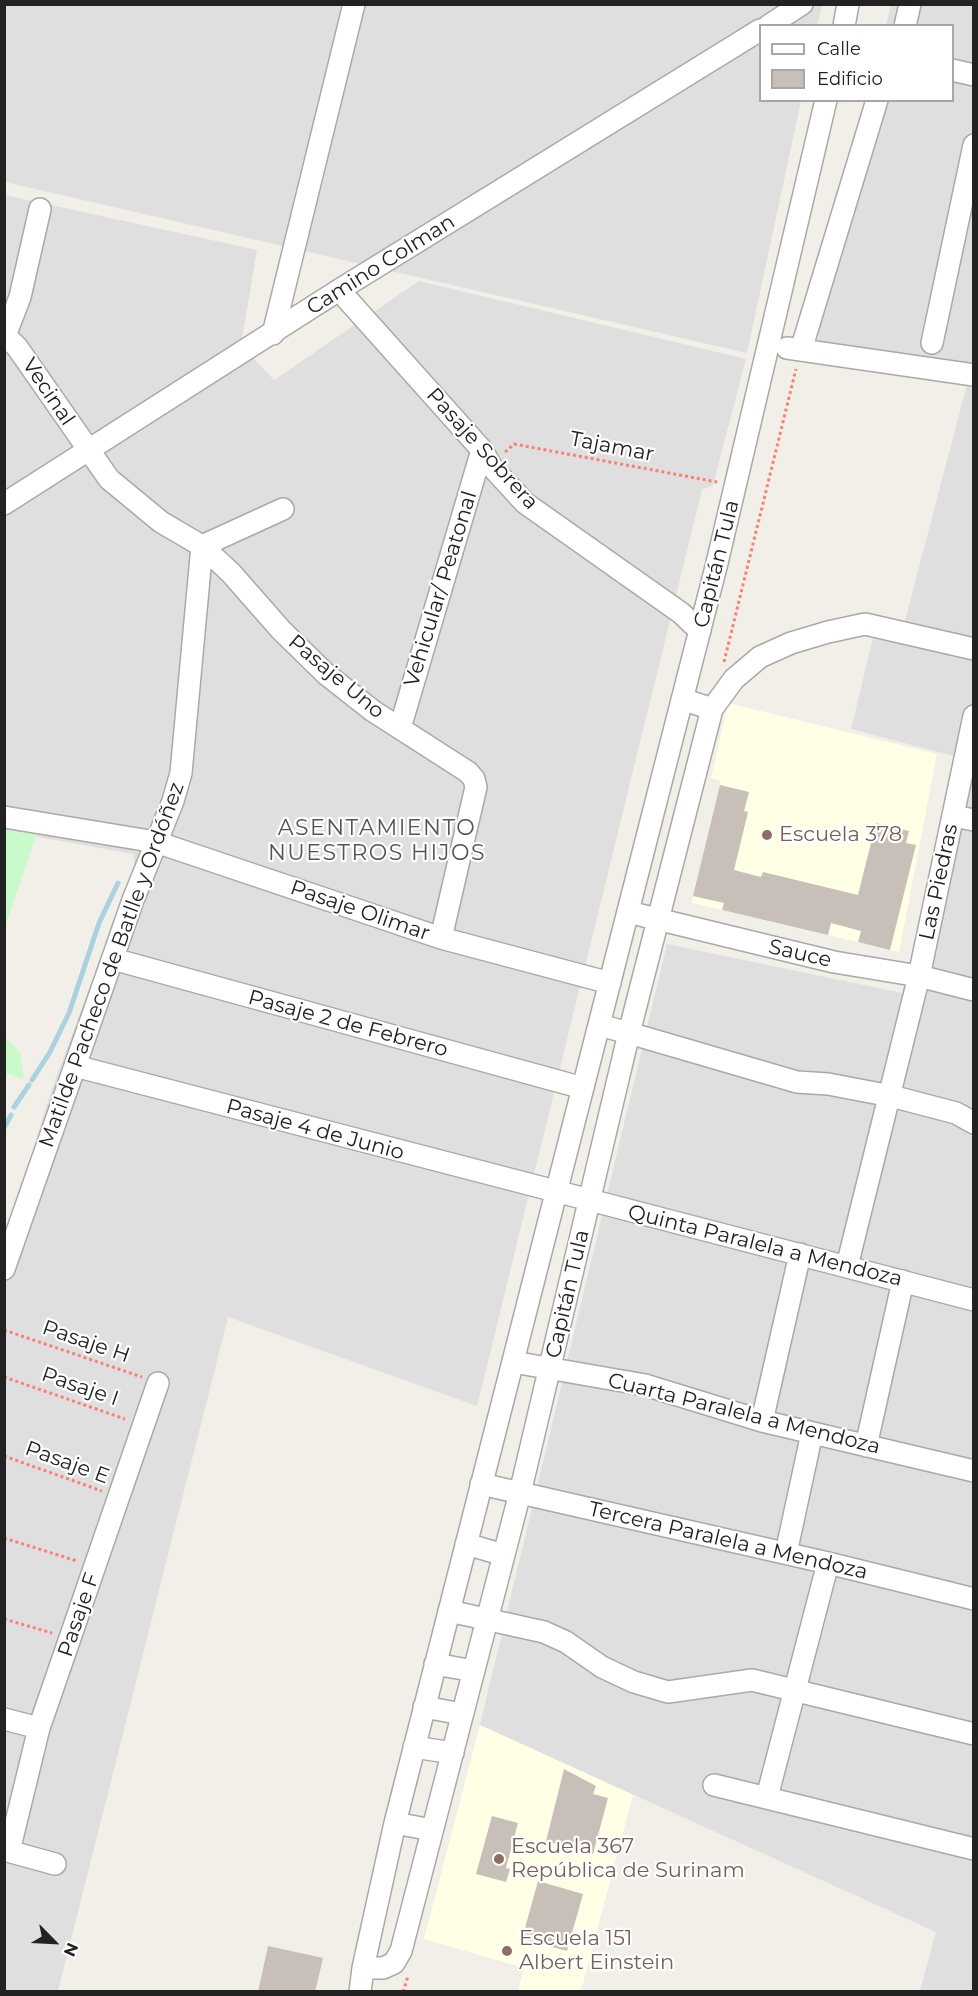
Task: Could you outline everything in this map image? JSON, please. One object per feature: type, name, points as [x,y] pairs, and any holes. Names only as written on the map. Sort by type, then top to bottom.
[{"type":"street","points":[[273,334],[354,4]]},
{"type":"street","points":[[771,24],[802,4]]},
{"type":"street","points":[[843,24],[848,4]]},
{"type":"street","points":[[905,24],[910,4]]},
{"type":"street","name":"Camino Colman","points":[[4,504],[89,452],[339,290],[759,31]]},
{"type":"street","points":[[954,70],[974,75]]},
{"type":"street","name":"Capitán Tula","points":[[360,1992],[363,1968],[395,1823],[700,631],[770,345],[826,102]]},
{"type":"street","points":[[801,350],[876,102]]},
{"type":"street","points":[[932,343],[974,145]]},
{"type":"street","points":[[5,335],[20,297],[40,209]]},
{"type":"street","name":"Pasaje Sobrera","points":[[339,290],[525,503],[681,613],[700,631]]},
{"type":"street","name":"Vecinal","points":[[5,335],[17,347],[89,452]]},
{"type":"street","points":[[770,345],[974,375]]},
{"type":"street","name":"Pasaje Uno","points":[[89,452],[109,479],[161,522],[202,546],[231,573],[280,630],[326,674],[373,711],[468,772],[476,787],[441,938]]},
{"type":"street","name":"Vehicular/ Peatonal","points":[[400,728],[487,458]]},
{"type":"street","points":[[202,546],[283,509]]},
{"type":"street","name":"Matilde Pacheco de Batlle y Ordóñez","points":[[4,1269],[113,959],[173,801],[181,773],[202,546]]},
{"type":"street","points":[[682,699],[712,709],[734,679],[760,657],[791,643],[865,624],[974,649]]},
{"type":"street","name":"Capitán Tula","points":[[363,1968],[383,1968],[394,1963],[401,1951],[520,1493],[629,1033],[712,709]]},
{"type":"street","name":"Las Piedras","points":[[919,976],[974,716]]},
{"type":"street","points":[[953,816],[974,820]]},
{"type":"street","name":"Pasaje Olimar","points":[[4,817],[156,842],[441,938],[610,983]]},
{"type":"street","name":"Sauce","points":[[628,912],[834,962],[919,976],[974,990]]},
{"type":"street","name":"Pasaje 2 de Febrero","points":[[113,959],[583,1088]]},
{"type":"street","points":[[847,1266],[919,976]]},
{"type":"street","points":[[599,1025],[797,1082],[828,1084],[891,1096],[956,1113],[974,1123]]},
{"type":"street","name":"Pasaje 4 de Junio","points":[[75,1066],[556,1193]]},
{"type":"street","name":"Quinta Paralela a Mendoza","points":[[556,1193],[974,1300]]},
{"type":"street","points":[[762,1421],[800,1254]]},
{"type":"street","points":[[866,1446],[903,1281]]},
{"type":"street","name":"Cuarta Paralela a Mendoza","points":[[513,1362],[645,1385],[762,1421],[974,1471]]},
{"type":"street","name":"Pasaje F","points":[[7,1850],[39,1728],[158,1383]]},
{"type":"street","points":[[786,1553],[812,1433]]},
{"type":"street","name":"Tercera Paralela a Mendoza","points":[[482,1484],[786,1553],[974,1599]]},
{"type":"street","points":[[466,1544],[504,1554]]},
{"type":"street","points":[[767,1797],[828,1563]]},
{"type":"street","points":[[449,1611],[544,1632],[566,1642],[612,1672],[634,1682],[668,1692],[752,1680],[974,1734]]},
{"type":"street","points":[[435,1664],[474,1671]]},
{"type":"street","points":[[424,1707],[462,1714]]},
{"type":"street","points":[[4,1719],[39,1728]]},
{"type":"street","points":[[414,1746],[453,1753]]},
{"type":"street","points":[[714,1785],[974,1849]]},
{"type":"street","points":[[395,1823],[432,1830]]},
{"type":"street","points":[[7,1850],[55,1864]]},
{"type":"path","points":[[724,663],[801,350]]},
{"type":"path","name":"Tajamar","points":[[487,458],[514,444],[736,485]]},
{"type":"path","name":"Pasaje H","points":[[4,1330],[158,1383]]},
{"type":"path","name":"Pasaje I","points":[[4,1377],[145,1426]]},
{"type":"path","name":"Pasaje E","points":[[4,1456],[120,1497]]},
{"type":"path","points":[[4,1538],[96,1567]]},
{"type":"path","points":[[4,1619],[71,1638]]},
{"type":"shaded area","points":[[5,5],[822,5],[817,24],[759,24],[759,102],[801,102],[747,353],[5,182]]},
{"type":"shaded area","points":[[891,5],[973,5],[973,761],[851,729],[873,638],[899,643],[970,373],[817,340],[869,102],[954,102],[954,24],[886,24]]},
{"type":"shaded area","name":"ASENTAMIENTO NUESTROS HIJOS","points":[[5,195],[257,250],[241,345],[274,380],[419,281],[746,359],[713,485],[702,490],[477,1406],[228,1317],[58,1991],[5,1992],[5,1243],[51,1091],[135,866],[133,854],[5,831]]},
{"type":"shaded area","points":[[728,703],[937,754],[899,952],[692,903],[721,781],[711,778]]},
{"type":"shaded area","points":[[973,772],[973,1991],[920,1991],[936,1932],[480,1725],[667,944],[926,998]]},
{"type":"shaded area","points":[[480,1725],[633,1795],[581,1991],[518,1991],[524,1968],[424,1939]]},
{"type":"green space","points":[[5,827],[37,833],[5,927]]},
{"type":"green space","points":[[5,1037],[20,1052],[24,1079],[5,1073]]},
{"type":"building","points":[[720,785],[749,792],[744,811],[748,812],[734,870],[761,877],[763,872],[858,895],[876,823],[909,831],[906,843],[916,845],[890,950],[858,942],[861,931],[831,923],[828,935],[722,910],[724,903],[693,896]]},
{"type":"building","points":[[564,1769],[596,1786],[593,1794],[608,1798],[593,1854],[546,1841]]},
{"type":"building","points":[[492,1816],[518,1823],[506,1868],[510,1869],[506,1882],[476,1874]]},
{"type":"building","points":[[538,1881],[583,1894],[567,1951],[522,1939]]},
{"type":"building","points":[[268,1946],[323,1958],[315,1992],[258,1992]]},
{"type":"waterway","points":[[32,1080],[50,1052],[69,1013],[99,923],[118,883]]},
{"type":"waterway","points":[[14,1107],[29,1085]]},
{"type":"waterway","points":[[4,1128],[11,1115]]},
{"type":"place","name":"Escuela 378","points":[[767,835]]},
{"type":"place","name":"Escuela 367 República de Surinam","points":[[499,1859]]},
{"type":"place","name":"Escuela 151 Albert Einstein","points":[[507,1951]]},
{"type":"district","name":"ASENTAMIENTO NUESTROS HIJOS","points":[[377,842]]}]
